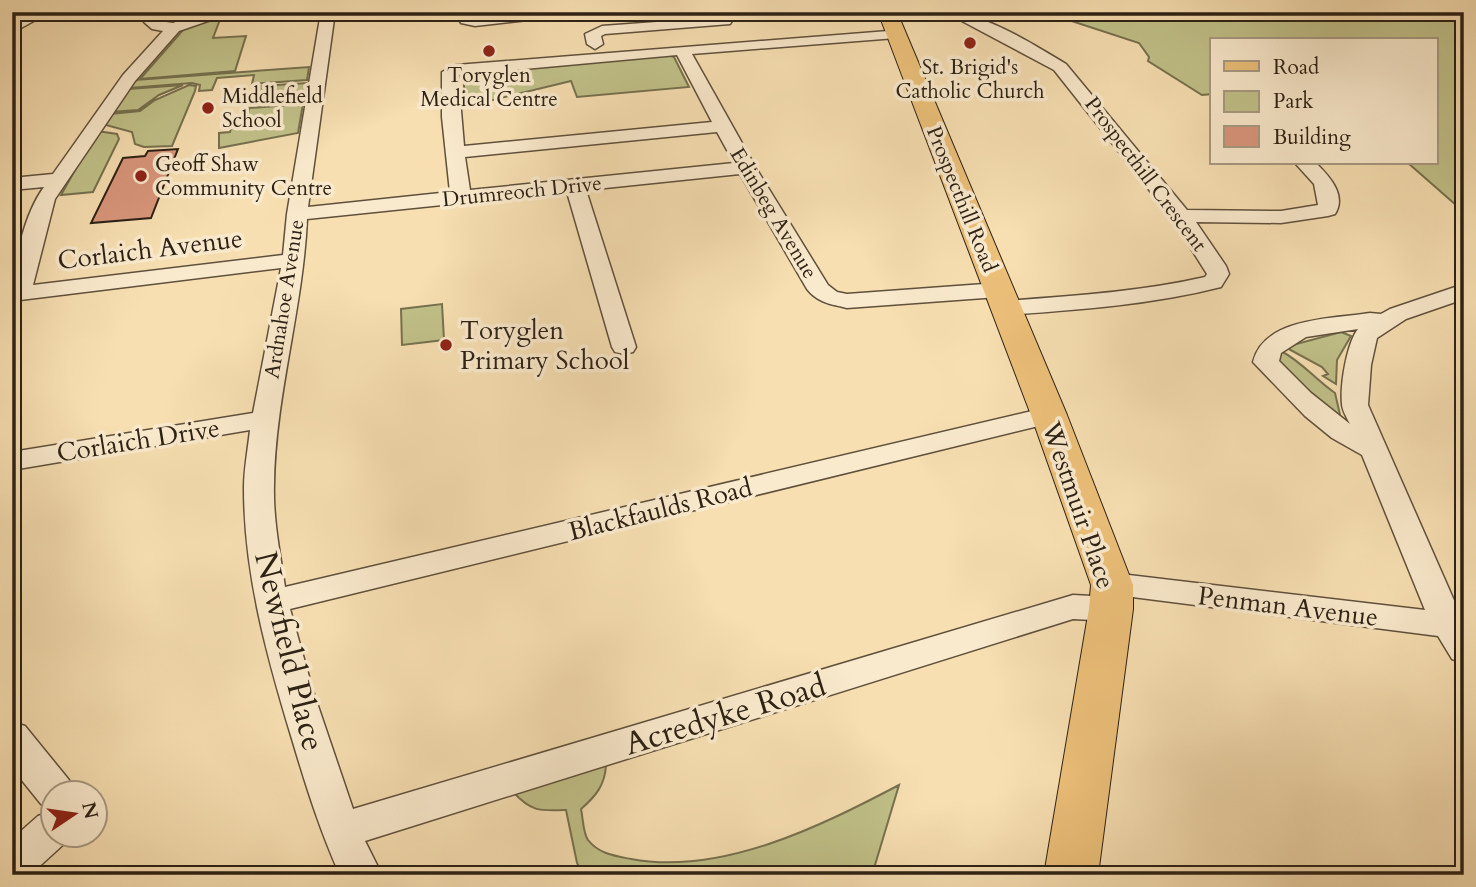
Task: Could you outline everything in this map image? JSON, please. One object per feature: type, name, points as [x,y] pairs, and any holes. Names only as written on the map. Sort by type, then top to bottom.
[{"type":"main road","name":"Prospecthill Road","points":[[891,23],[1002,299]]},
{"type":"main road","name":"Westmuir Place","points":[[1002,299],[1049,415],[1112,597],[1071,875]]},
{"type":"street","points":[[12,29],[43,12]]},
{"type":"street","points":[[162,12],[155,15],[151,22],[157,26],[174,28]]},
{"type":"street","points":[[15,293],[45,199],[129,78],[174,28],[211,14],[227,12]]},
{"type":"street","name":"Ardnahoe Avenue","points":[[265,419],[294,260],[297,214],[328,12]]},
{"type":"street","points":[[462,12],[466,20],[475,22],[563,12]]},
{"type":"street","name":"Prospecthill Crescent","points":[[952,12],[1034,51],[1060,67],[1181,216],[1218,274],[1213,282],[1176,291],[1103,301],[1002,299]]},
{"type":"street","points":[[595,44],[593,34],[602,30],[726,21]]},
{"type":"street","points":[[461,198],[450,72],[462,68],[687,51],[891,23]]},
{"type":"street","name":"Edinbeg Avenue","points":[[677,25],[722,126],[819,289],[829,297],[847,300],[1002,299]]},
{"type":"street","points":[[455,152],[722,126]]},
{"type":"street","points":[[1181,216],[1281,216],[1328,210],[1330,198],[1326,185],[1306,164]]},
{"type":"street","name":"Drumreoch Drive","points":[[297,214],[746,168]]},
{"type":"street","points":[[12,184],[60,179]]},
{"type":"street","points":[[575,186],[624,346]]},
{"type":"street","points":[[12,229],[37,226]]},
{"type":"street","name":"Corlaich Avenue","points":[[15,293],[294,260]]},
{"type":"street","points":[[1458,634],[1372,449],[1355,405],[1358,365],[1366,335],[1398,314],[1464,291]]},
{"type":"street","points":[[1372,449],[1355,442],[1301,400],[1266,362],[1269,349],[1299,331],[1370,320],[1385,322]]},
{"type":"street","name":"Blackfaulds Road","points":[[271,602],[1049,415]]},
{"type":"street","name":"Corlaich Drive","points":[[12,461],[64,450],[265,419]]},
{"type":"street","name":"Newfield Place","points":[[265,419],[259,486],[262,538],[271,602],[295,691],[340,831],[361,875]]},
{"type":"street","name":"Penman Avenue","points":[[1112,597],[1458,634]]},
{"type":"street","name":"Acredyke Road","points":[[340,831],[1112,597]]},
{"type":"street","points":[[12,737],[43,778]]},
{"type":"street","points":[[12,864],[38,841]]},
{"type":"green space","points":[[1044,12],[1464,12],[1464,212],[1409,164],[1438,164],[1438,38],[1210,38],[1210,94],[1202,95],[1148,61],[1149,57],[1139,43]]},
{"type":"green space","points":[[221,17],[213,38],[246,36],[235,71],[140,79],[183,30],[195,23]]},
{"type":"green space","points":[[665,54],[674,57],[689,87],[577,97],[571,81],[464,107],[464,75],[476,70]]},
{"type":"green space","points":[[309,67],[307,80],[252,84],[254,75],[217,78],[212,90],[199,91],[200,85],[192,83],[129,88],[135,80]]},
{"type":"green space","points":[[307,83],[304,100],[257,104],[261,86]]},
{"type":"green space","points":[[183,85],[159,95],[138,110],[110,112],[128,89]]},
{"type":"green space","points":[[189,85],[196,86],[195,91],[172,146],[144,147],[135,144],[132,132],[102,124],[110,114],[140,111],[155,100]]},
{"type":"green space","points":[[303,104],[298,133],[219,148],[219,133],[230,132],[232,125],[246,123],[249,108]]},
{"type":"green space","points":[[97,131],[117,134],[119,139],[93,192],[61,195]]},
{"type":"green space","points":[[442,304],[444,340],[402,345],[401,309]]},
{"type":"green space","points":[[1341,332],[1351,336],[1337,360],[1336,384],[1323,376],[1328,374],[1322,367],[1285,347]]},
{"type":"green space","points":[[1281,351],[1335,393],[1341,419],[1335,418],[1277,360]]},
{"type":"green space","points":[[606,765],[599,790],[581,809],[588,840],[602,851],[613,855],[665,862],[735,854],[770,844],[837,816],[899,785],[872,875],[583,875],[577,863],[566,810],[531,807],[513,792]]},
{"type":"building","name":"Geoff Shaw Community Centre","points":[[178,149],[151,218],[91,223],[123,158],[145,156],[148,151]]},
{"type":"place","name":"St. Brigid's Catholic Church","points":[[970,43]]},
{"type":"place","name":"Toryglen Medical Centre","points":[[489,51]]},
{"type":"place","name":"Middlefield School","points":[[208,108]]},
{"type":"place","name":"Geoff Shaw Community Centre","points":[[141,176]]},
{"type":"place","name":"Toryglen Primary School","points":[[446,345]]}]
